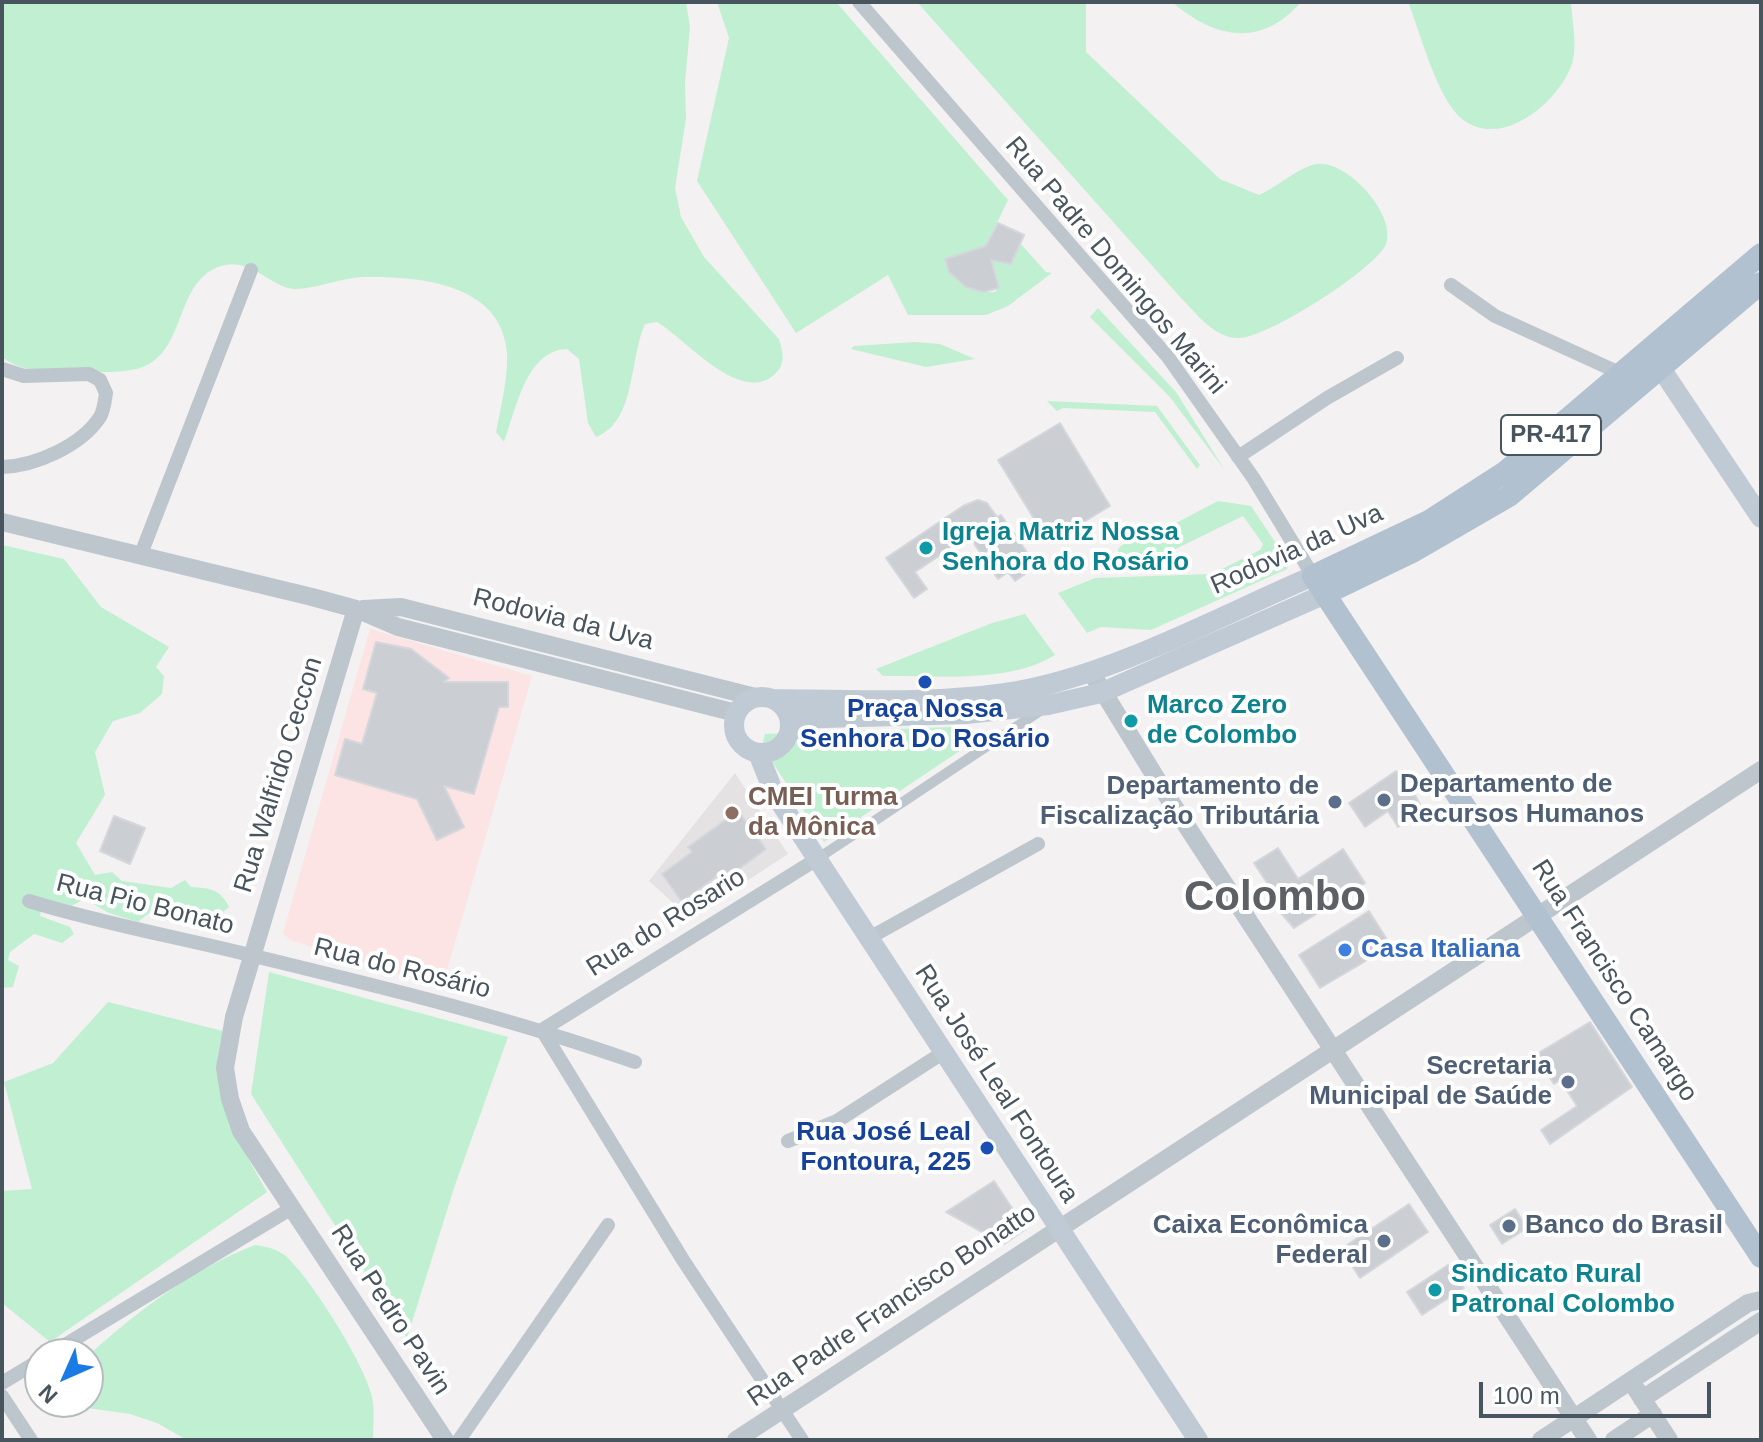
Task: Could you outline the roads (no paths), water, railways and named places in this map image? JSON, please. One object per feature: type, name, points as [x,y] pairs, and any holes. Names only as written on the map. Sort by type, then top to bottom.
[{"type":"main road","name":"Rodovia da Uva","points":[[764,698],[1018,691],[1091,672],[1414,551],[1509,496],[1761,254]]},
{"type":"main road","name":"Rodovia da Uva","points":[[790,719],[978,714],[1048,705],[1101,693],[1319,585],[1468,498],[1505,472],[1622,374],[1655,359],[1761,283]]},
{"type":"main road","points":[[1655,359],[1761,518]]},
{"type":"main road","name":"Rua Francisco Camargo","points":[[1319,585],[1761,1257]]},
{"type":"main road","points":[[764,698],[786,710],[790,719],[788,736],[783,744],[758,753],[737,738],[736,713],[764,698]]},
{"type":"main road","name":"Rua José Leal Fontoura","points":[[758,753],[774,793],[1198,1440]]},
{"type":"street","name":"Rua Padre Domingos Marini","points":[[859,2],[1168,357],[1238,457],[1319,585]]},
{"type":"street","points":[[141,554],[251,270]]},
{"type":"street","points":[[1451,285],[1495,316],[1622,374]]},
{"type":"street","points":[[1238,457],[1327,398],[1397,358]]},
{"type":"street","points":[[2,369],[24,376],[89,374],[100,380],[106,393],[101,415],[70,442],[45,458],[2,467]]},
{"type":"street","name":"Rodovia da Uva","points":[[2,522],[356,609],[398,627],[736,713]]},
{"type":"street","name":"Rodovia da Uva","points":[[356,609],[401,607],[764,698]]},
{"type":"street","name":"Rua Walfrido Ceccon","points":[[292,1208],[241,1131],[230,1099],[226,1050],[251,955],[356,609]]},
{"type":"street","points":[[1091,672],[1101,693],[1334,1048],[1580,1433]]},
{"type":"street","points":[[817,859],[1048,705]]},
{"type":"street","name":"Rua Padre Francisco Bonatto","points":[[736,1440],[1761,770]]},
{"type":"street","points":[[869,938],[1038,844]]},
{"type":"street","name":"Rua do Rosario","points":[[542,1030],[817,859]]},
{"type":"street","name":"Rua Pio Bonato","points":[[29,901],[94,921],[251,955]]},
{"type":"street","name":"Rua do Rosário","points":[[251,955],[542,1030],[635,1062]]},
{"type":"street","points":[[542,1030],[683,1260],[802,1440]]},
{"type":"street","points":[[788,1141],[837,1121],[944,1052]]},
{"type":"street","points":[[77,1338],[292,1208]]},
{"type":"street","name":"Rua Pedro Pavin","points":[[292,1208],[445,1440]]},
{"type":"street","points":[[459,1440],[608,1225]]},
{"type":"street","points":[[1541,1440],[1580,1433],[1631,1382],[1748,1303],[1761,1300]]},
{"type":"street","points":[[1614,1440],[1648,1407],[1761,1321]]},
{"type":"street","points":[[2,1383],[24,1370]]},
{"type":"street","points":[[1631,1382],[1669,1440]]},
{"type":"street","points":[[2,1396],[31,1440]]},
{"type":"place","name":"Igreja Matriz Nossa Senhora do Rosário","points":[[926,548]]},
{"type":"place","name":"Praça Nossa Senhora Do Rosário","points":[[925,682]]},
{"type":"place","name":"Marco Zero de Colombo","points":[[1131,721]]},
{"type":"place","name":"Departamento de Recursos Humanos","points":[[1384,800]]},
{"type":"place","name":"Departamento de Fiscalização Tributária","points":[[1335,802]]},
{"type":"place","name":"CMEI Turma da Mônica","points":[[732,813]]},
{"type":"place","name":"Casa Italiana","points":[[1345,950]]},
{"type":"place","name":"Secretaria Municipal de Saúde","points":[[1568,1082]]},
{"type":"place","name":"Rua José Leal Fontoura, 225","points":[[987,1148]]},
{"type":"place","name":"Banco do Brasil","points":[[1509,1226]]},
{"type":"place","name":"Caixa Econômica Federal","points":[[1384,1241]]},
{"type":"place","name":"Sindicato Rural Patronal Colombo","points":[[1435,1290]]},
{"type":"district","name":"Colombo","points":[[1275,898]]}]
